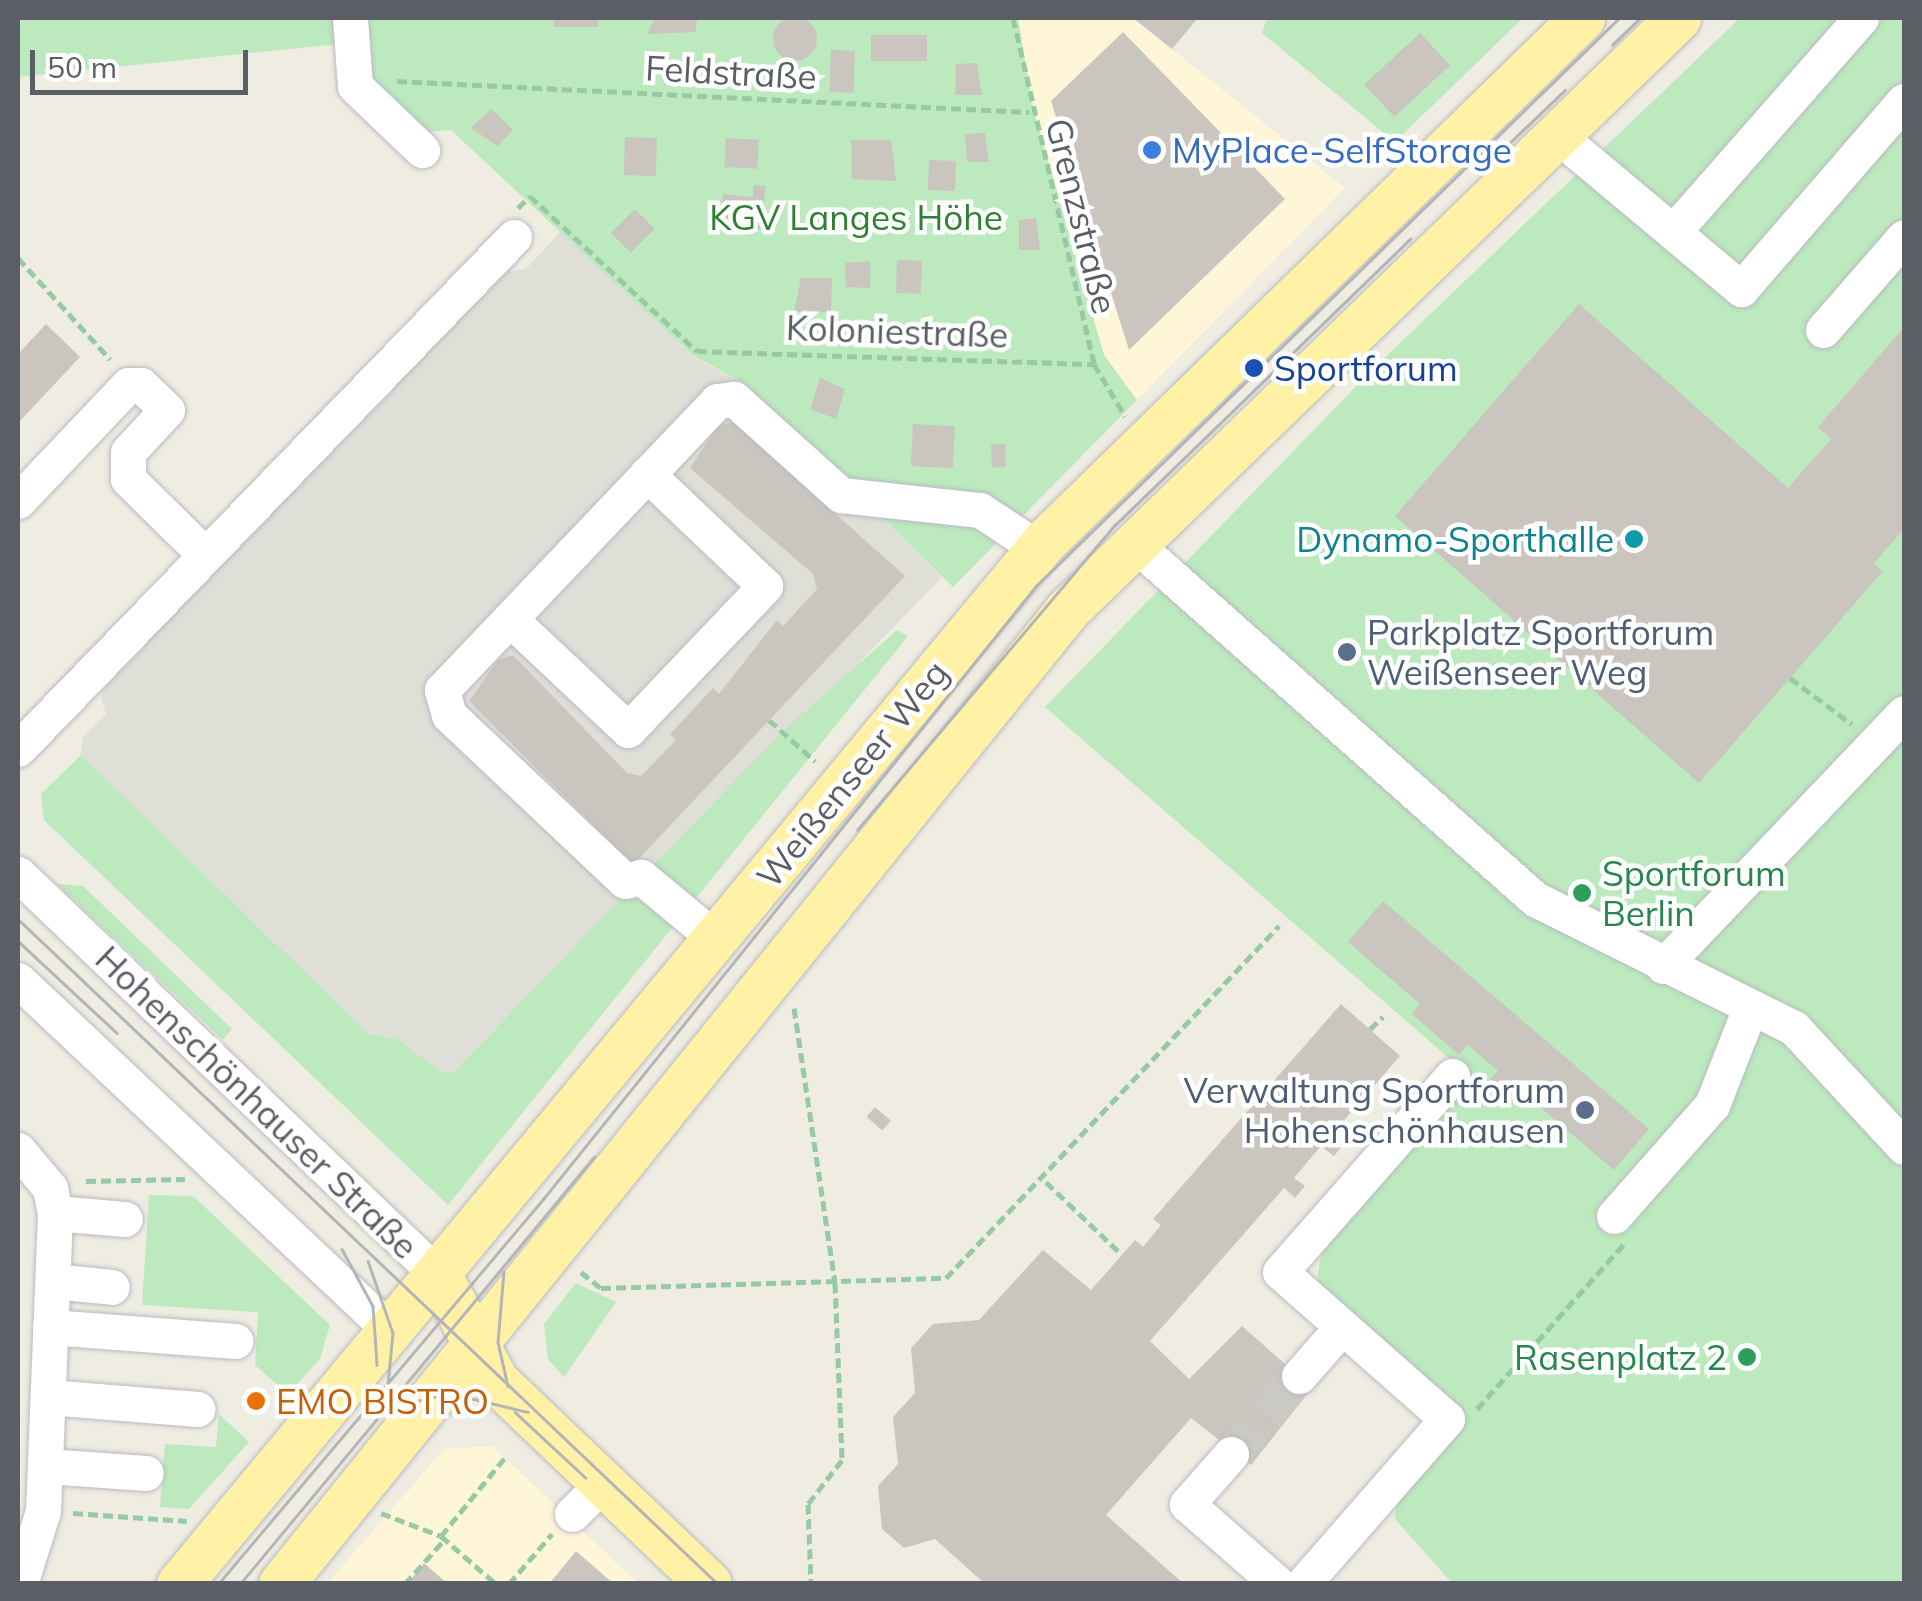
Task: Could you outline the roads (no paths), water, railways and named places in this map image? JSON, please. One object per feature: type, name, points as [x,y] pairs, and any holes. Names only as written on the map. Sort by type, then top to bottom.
[{"type":"main road","name":"Weißenseer Weg","points":[[179,1584],[393,1334],[1038,549],[1582,18]]},
{"type":"main road","name":"Weißenseer Weg","points":[[281,1584],[479,1365],[1002,688],[1136,544],[1678,18]]},
{"type":"main road","points":[[1494,101],[1549,142]]},
{"type":"main road","points":[[1086,499],[1136,544]]},
{"type":"main road","name":"Hohenschönhauser Straße","points":[[440,1276],[479,1365]]},
{"type":"main road","name":"Hohenschönhauser Straße","points":[[393,1334],[479,1365]]},
{"type":"main road","points":[[479,1365],[587,1498],[709,1584]]},
{"type":"street","points":[[350,18],[355,86],[422,150]]},
{"type":"street","points":[[1674,232],[1862,18]]},
{"type":"street","points":[[1549,142],[1674,232],[1741,289],[1904,101]]},
{"type":"street","points":[[18,749],[512,226]]},
{"type":"street","points":[[1823,330],[1904,237]]},
{"type":"street","points":[[18,501],[128,385],[167,410],[128,452],[128,479],[204,554]]},
{"type":"street","points":[[717,940],[641,877],[626,880],[449,714],[442,690],[716,401],[734,399],[841,495],[980,510],[1038,549]]},
{"type":"street","points":[[510,619],[628,730],[765,586],[648,474]]},
{"type":"street","points":[[1136,544],[1534,900],[1794,1028],[1904,1147]]},
{"type":"street","points":[[1662,966],[1904,713]]},
{"type":"street","name":"Hohenschönhauser Straße","points":[[18,874],[440,1276]]},
{"type":"street","name":"Hohenschönhauser Straße","points":[[18,980],[393,1334]]},
{"type":"street","points":[[1614,1216],[1712,1105],[1750,1008]]},
{"type":"street","points":[[1303,1584],[1448,1419],[1280,1272],[1452,1076]]},
{"type":"street","points":[[18,1150],[61,1198],[124,1219]]},
{"type":"street","points":[[20,1584],[31,1568],[46,1466],[50,1327],[61,1198]]},
{"type":"street","points":[[53,1281],[112,1287]]},
{"type":"street","points":[[50,1327],[235,1341]]},
{"type":"street","points":[[1299,1376],[1342,1327]]},
{"type":"street","points":[[48,1397],[198,1409]]},
{"type":"street","points":[[1231,1454],[1187,1504],[1278,1584]]},
{"type":"street","points":[[46,1466],[146,1473]]},
{"type":"tunnel","points":[[1231,1454],[1299,1376]]},
{"type":"tram line","points":[[218,1584],[544,1198],[1036,586],[1619,18]]},
{"type":"tram line","points":[[1612,45],[1640,18]]},
{"type":"tram line","points":[[1478,173],[1565,90]]},
{"type":"tram line","points":[[857,830],[1115,525],[1410,239]]},
{"type":"tram line","points":[[18,919],[718,1584]]},
{"type":"tram line","points":[[18,941],[117,1033]]},
{"type":"tram line","points":[[240,1584],[594,1157]]},
{"type":"tram line","points":[[342,1249],[373,1306],[377,1365]]},
{"type":"tram line","points":[[368,1261],[393,1333],[388,1385]]},
{"type":"tram line","points":[[504,1272],[498,1342],[508,1386]]},
{"type":"tram line","points":[[389,1408],[449,1393],[528,1412]]},
{"type":"tram line","points":[[515,1412],[585,1477]]},
{"type":"place","name":"MyPlace-SelfStorage","points":[[1152,150]]},
{"type":"place","name":"Sportforum","points":[[1254,368]]},
{"type":"place","name":"Dynamo-Sporthalle","points":[[1634,539]]},
{"type":"place","name":"Parkplatz Sportforum Weißenseer Weg","points":[[1347,652]]},
{"type":"place","name":"Sportforum Berlin","points":[[1582,893]]},
{"type":"place","name":"Verwaltung Sportforum Hohenschönhausen","points":[[1585,1110]]},
{"type":"place","name":"Rasenplatz 2","points":[[1747,1357]]},
{"type":"place","name":"EMO BISTRO","points":[[256,1401]]},
{"type":"park label","name":"KGV Langes Höhe","points":[[856,217]]}]
